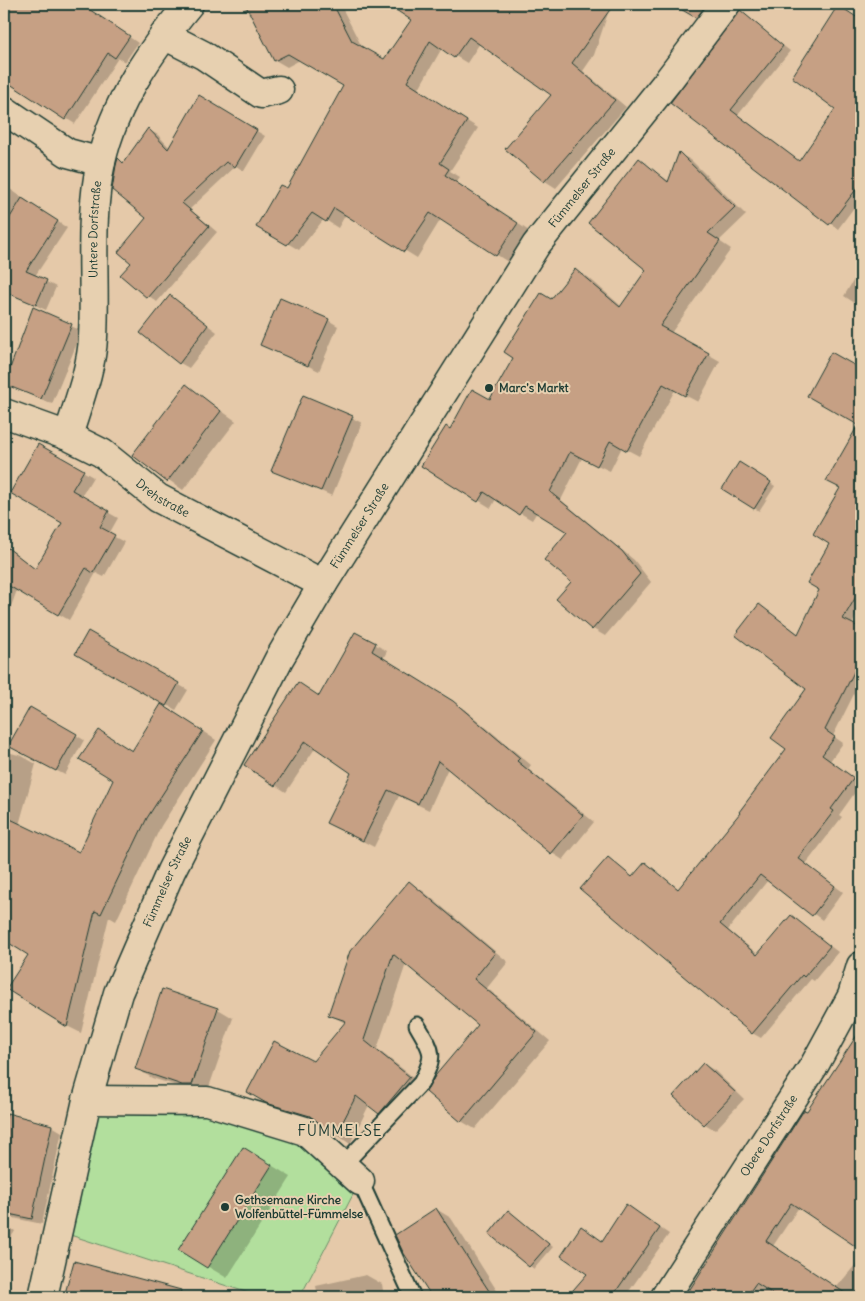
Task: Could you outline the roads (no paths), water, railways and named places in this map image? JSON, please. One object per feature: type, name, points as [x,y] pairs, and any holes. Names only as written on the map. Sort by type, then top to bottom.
[{"type":"street","name":"Untere Dorfstraße","points":[[68,436],[82,391],[93,339],[93,231],[101,162],[130,88],[164,35],[189,4]]},
{"type":"street","name":"Fümmelser Straße","points":[[44,1297],[87,1100],[118,993],[170,870],[280,659],[324,584],[536,245],[667,82],[726,4]]},
{"type":"street","points":[[164,35],[203,55],[261,94],[279,90]]},
{"type":"street","points":[[4,110],[68,153],[101,162]]},
{"type":"street","name":"Drehstraße","points":[[4,413],[68,436],[102,454],[158,498],[324,584]]},
{"type":"street","name":"Obere Dorfstraße","points":[[665,1297],[815,1064],[852,996],[861,966]]},
{"type":"street","points":[[87,1100],[207,1101],[305,1131],[352,1173]]},
{"type":"lane","points":[[413,1297],[352,1173],[421,1083],[430,1066],[432,1050],[416,1025]]},
{"type":"place","name":"Marc's Markt","points":[[489,388]]},
{"type":"place","name":"Gethsemane Kirche Wolfenbüttel-Fümmelse","points":[[225,1207]]},
{"type":"district","name":"FÜMMELSE","points":[[340,1131]]}]
